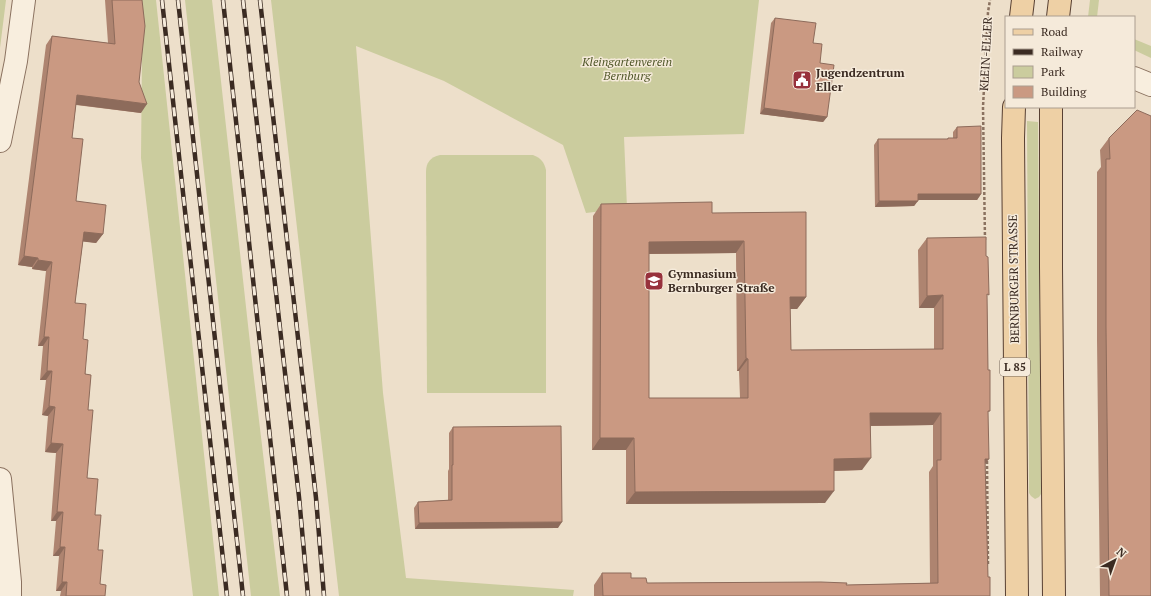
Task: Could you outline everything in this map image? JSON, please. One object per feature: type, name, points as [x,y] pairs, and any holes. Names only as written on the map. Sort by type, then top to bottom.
[{"type":"main road","points":[[1021,16],[1023,0]]},
{"type":"main road","points":[[1058,16],[1060,0]]},
{"type":"main road","name":"BERNBURGER STRASSE","points":[[1014,108],[1013,145],[1018,596]]},
{"type":"main road","points":[[1051,108],[1050,267],[1054,596]]},
{"type":"street","points":[[0,141],[16,61],[24,0]]},
{"type":"street","points":[[1135,78],[1151,85]]},
{"type":"street","points":[[0,479],[10,596]]},
{"type":"path","name":"KLEIN-ELLER","points":[[985,245],[983,107],[988,12],[990,0]]},
{"type":"path","points":[[987,454],[988,564]]},
{"type":"green space","points":[[0,0],[6,0],[0,48]]},
{"type":"green space","points":[[135,0],[156,0],[219,596],[193,596],[141,158],[142,54]]},
{"type":"green space","points":[[185,0],[212,0],[253,370],[280,596],[251,596]]},
{"type":"green space","name":"Kleingartenverein Bernburg","points":[[271,0],[759,0],[744,134],[624,137],[627,208],[586,213],[563,145],[444,81],[356,46],[383,393],[406,578],[574,590],[573,596],[339,596]]},
{"type":"green space","points":[[1090,0],[1099,0],[1097,16],[1088,16]]},
{"type":"green space","points":[[1135,39],[1151,46],[1151,58],[1135,50]]},
{"type":"green space","points":[[1027,121],[1038,122],[1041,494],[1035,499],[1029,493]]},
{"type":"green space","points":[[440,155],[533,155],[538,157],[544,165],[546,170],[546,393],[427,393],[426,172],[429,161]]},
{"type":"building","points":[[112,0],[142,0],[145,26],[139,82],[147,104],[77,95],[72,138],[83,139],[76,201],[106,205],[103,234],[84,232],[75,303],[86,304],[83,339],[88,340],[85,374],[91,375],[88,410],[93,410],[87,478],[98,479],[95,515],[101,515],[98,550],[103,550],[100,584],[106,585],[105,596],[66,596],[67,582],[62,582],[65,547],[60,547],[63,512],[57,512],[63,444],[51,443],[55,407],[49,406],[52,371],[47,371],[49,337],[44,337],[52,262],[24,256],[52,36],[115,44]]},
{"type":"building","points":[[775,18],[816,23],[813,43],[822,44],[820,63],[834,65],[827,117],[764,108]]},
{"type":"building","points":[[1137,110],[1151,116],[1151,596],[1109,596],[1106,159],[1110,159],[1109,138]]},
{"type":"building","points":[[981,126],[981,194],[918,194],[918,201],[879,201],[878,139],[957,138],[957,127]]},
{"type":"building","points":[[712,202],[712,213],[806,212],[806,297],[790,297],[791,350],[943,349],[943,295],[927,296],[927,238],[986,237],[989,295],[987,294],[990,411],[988,411],[989,459],[985,459],[988,577],[990,577],[990,596],[603,596],[602,573],[631,573],[631,578],[646,578],[647,583],[821,582],[847,583],[846,585],[938,583],[937,460],[941,460],[941,413],[870,413],[871,458],[834,459],[834,491],[635,492],[634,438],[600,438],[601,204]],"holes":[[[744,241],[746,358],[748,359],[748,398],[649,398],[649,242]]]},
{"type":"building","points":[[561,426],[562,522],[419,523],[418,502],[452,500],[453,427]]},
{"type":"railway","points":[[162,0],[227,596]]},
{"type":"railway","points":[[178,0],[243,596]]},
{"type":"railway","points":[[223,0],[287,596]]},
{"type":"railway","points":[[243,0],[299,497],[308,596]]},
{"type":"railway","points":[[260,0],[316,498],[324,596]]},
{"type":"place","name":"Jugendzentrum Eller","points":[[802,80]]},
{"type":"place","name":"Gymnasium Bernburger Straße","points":[[654,281]]}]
